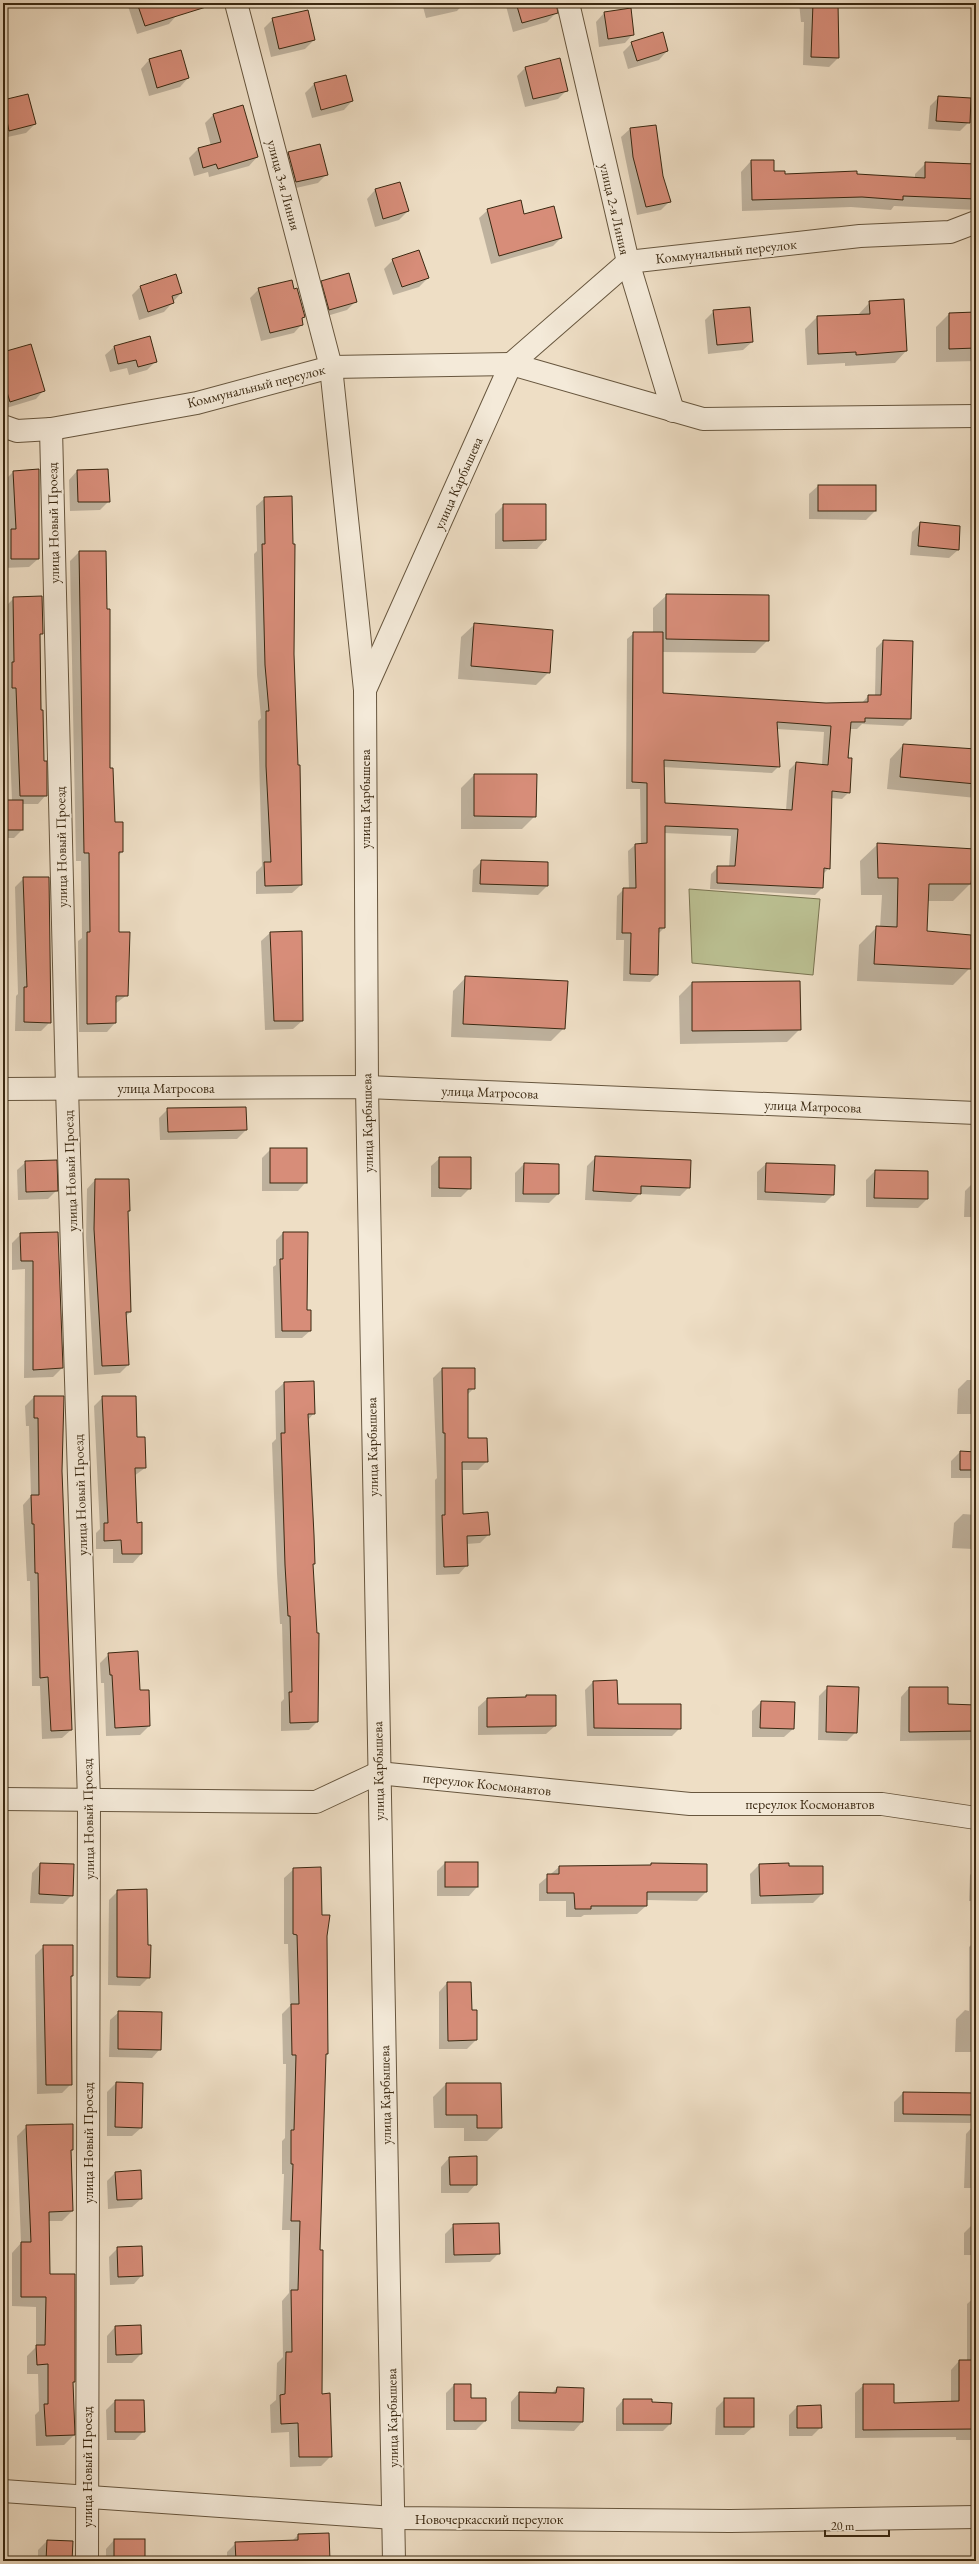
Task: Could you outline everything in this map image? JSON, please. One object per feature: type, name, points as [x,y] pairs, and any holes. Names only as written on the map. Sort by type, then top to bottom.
[{"type":"street","name":"улица 3-я Линия","points":[[236,3],[332,367],[365,690]]},
{"type":"street","name":"улица 2-я Линия","points":[[568,3],[628,262],[673,412]]},
{"type":"street","name":"Коммунальный переулок","points":[[628,262],[860,236],[950,232],[976,222]]},
{"type":"street","points":[[511,364],[628,262]]},
{"type":"street","name":"Коммунальный переулок","points":[[3,426],[16,431],[51,429],[196,403],[332,367],[511,364],[673,412],[703,419],[976,416]]},
{"type":"street","name":"улица Карбышева","points":[[394,2561],[378,1773],[367,1087],[365,690],[511,364]]},
{"type":"street","name":"улица Новый Проезд","points":[[51,429],[67,1088],[89,1801],[87,2561]]},
{"type":"street","name":"улица Матросова","points":[[3,1089],[367,1087],[976,1113]]},
{"type":"street","points":[[3,1799],[316,1802],[378,1773]]},
{"type":"street","name":"переулок Космонавтов","points":[[378,1773],[690,1804],[882,1804],[976,1818]]},
{"type":"street","name":"Новочеркасский переулок","points":[[3,2491],[394,2518],[730,2521],[976,2517]]},
{"type":"green space","points":[[689,889],[820,899],[813,975],[692,963]]},
{"type":"building","points":[[137,3],[205,3],[206,7],[145,26]]},
{"type":"building","points":[[516,3],[556,3],[558,13],[522,23]]},
{"type":"building","points":[[813,3],[838,3],[839,58],[811,57]]},
{"type":"building","points":[[631,8],[634,35],[608,39],[604,12]]},
{"type":"building","points":[[308,10],[315,40],[279,49],[272,18]]},
{"type":"building","points":[[663,32],[668,51],[637,61],[631,42]]},
{"type":"building","points":[[181,50],[189,78],[157,88],[149,59]]},
{"type":"building","points":[[560,58],[568,91],[533,99],[525,67]]},
{"type":"building","points":[[346,75],[353,101],[321,110],[314,83]]},
{"type":"building","points":[[28,94],[36,124],[9,131],[3,100]]},
{"type":"building","points":[[938,96],[971,98],[970,123],[936,121]]},
{"type":"building","points":[[243,105],[258,157],[218,169],[216,164],[203,168],[198,148],[221,142],[213,114]]},
{"type":"building","points":[[656,125],[663,176],[671,202],[646,207],[633,157],[630,128]]},
{"type":"building","points":[[320,144],[328,175],[296,182],[288,152]]},
{"type":"building","points":[[751,160],[774,160],[774,171],[785,171],[785,174],[857,171],[857,174],[925,178],[925,162],[976,164],[976,199],[903,196],[903,200],[862,197],[752,200]]},
{"type":"building","points":[[400,182],[409,211],[383,219],[375,189]]},
{"type":"building","points":[[521,200],[524,214],[554,206],[562,238],[499,256],[487,209]]},
{"type":"building","points":[[419,250],[429,278],[402,287],[392,259]]},
{"type":"building","points":[[349,273],[357,302],[329,310],[321,281]]},
{"type":"building","points":[[176,274],[182,293],[172,296],[174,303],[148,312],[140,286]]},
{"type":"building","points":[[292,280],[294,289],[297,288],[305,317],[302,318],[303,325],[270,333],[258,288]]},
{"type":"building","points":[[904,299],[907,351],[856,355],[856,352],[818,354],[817,316],[870,314],[869,301]]},
{"type":"building","points":[[750,307],[753,342],[717,345],[713,310]]},
{"type":"building","points":[[976,312],[976,348],[949,349],[949,313]]},
{"type":"building","points":[[150,336],[157,362],[138,367],[136,360],[118,364],[114,346]]},
{"type":"building","points":[[31,344],[45,391],[10,402],[3,379],[3,352]]},
{"type":"building","points":[[39,469],[39,559],[11,559],[11,529],[16,529],[13,471]]},
{"type":"building","points":[[108,469],[110,502],[78,502],[77,470]]},
{"type":"building","points":[[818,485],[876,485],[876,511],[818,511]]},
{"type":"building","points":[[292,496],[293,544],[295,544],[294,654],[298,765],[300,765],[302,885],[265,886],[264,862],[271,862],[266,766],[266,711],[269,711],[265,665],[262,544],[265,544],[264,497]]},
{"type":"building","points":[[503,504],[546,504],[546,540],[503,541]]},
{"type":"building","points":[[920,522],[960,526],[959,550],[918,546]]},
{"type":"building","points":[[79,551],[106,551],[107,609],[110,609],[110,768],[113,768],[115,822],[123,822],[123,852],[119,852],[119,932],[130,932],[128,996],[116,996],[116,1023],[87,1024],[87,932],[90,932],[89,853],[84,853]]},
{"type":"building","points":[[666,594],[769,595],[769,641],[666,639]]},
{"type":"building","points":[[42,596],[43,634],[40,634],[41,710],[43,710],[44,761],[47,761],[47,796],[20,796],[16,688],[12,688],[12,662],[14,662],[13,597]]},
{"type":"building","points":[[474,623],[553,630],[550,673],[471,666]]},
{"type":"building","points":[[633,632],[663,632],[663,693],[826,703],[868,702],[868,695],[881,695],[883,640],[913,641],[911,719],[865,718],[865,722],[851,722],[848,758],[852,758],[850,793],[832,791],[830,869],[824,868],[823,888],[717,883],[717,866],[735,866],[738,829],[665,826],[665,928],[659,928],[658,975],[630,974],[631,933],[622,933],[623,888],[636,888],[635,844],[647,843],[647,783],[632,782]],"holes":[[[777,722],[831,726],[828,765],[796,762],[792,810],[665,803],[664,760],[780,767]]]},
{"type":"building","points":[[903,744],[976,749],[976,784],[900,777]]},
{"type":"building","points":[[474,774],[537,774],[536,817],[474,816]]},
{"type":"building","points":[[3,800],[23,800],[23,830],[3,830]]},
{"type":"building","points":[[877,843],[975,849],[971,884],[929,884],[927,931],[971,935],[971,969],[874,964],[876,926],[897,927],[898,878],[878,878]]},
{"type":"building","points":[[481,860],[548,862],[548,886],[480,884]]},
{"type":"building","points":[[23,877],[49,877],[51,1023],[24,1022],[24,987],[27,987]]},
{"type":"building","points":[[302,931],[303,1021],[274,1021],[270,932]]},
{"type":"building","points":[[465,976],[568,981],[565,1029],[463,1024]]},
{"type":"building","points":[[800,981],[801,1030],[692,1031],[692,982]]},
{"type":"building","points":[[246,1107],[247,1130],[168,1132],[167,1108]]},
{"type":"building","points":[[270,1148],[307,1148],[307,1183],[270,1183]]},
{"type":"building","points":[[595,1156],[691,1160],[690,1188],[641,1186],[641,1194],[593,1191]]},
{"type":"building","points":[[439,1157],[471,1157],[471,1189],[439,1188]]},
{"type":"building","points":[[57,1160],[58,1191],[26,1192],[25,1161]]},
{"type":"building","points":[[524,1163],[559,1164],[559,1194],[523,1194]]},
{"type":"building","points":[[766,1163],[835,1165],[834,1195],[765,1192]]},
{"type":"building","points":[[875,1170],[928,1171],[928,1199],[874,1198]]},
{"type":"building","points":[[95,1179],[129,1179],[130,1211],[128,1211],[131,1312],[126,1312],[129,1365],[102,1366],[94,1229]]},
{"type":"building","points":[[58,1232],[63,1368],[33,1370],[33,1261],[21,1261],[20,1233]]},
{"type":"building","points":[[283,1232],[308,1232],[307,1310],[311,1310],[311,1331],[282,1331],[280,1259],[283,1259]]},
{"type":"building","points":[[442,1368],[475,1368],[475,1389],[468,1389],[468,1438],[487,1438],[488,1462],[462,1462],[463,1514],[488,1512],[490,1535],[467,1536],[468,1566],[444,1567],[442,1515],[445,1515],[445,1433],[443,1433]]},
{"type":"building","points":[[314,1381],[315,1414],[308,1414],[315,1564],[313,1564],[317,1633],[319,1633],[318,1722],[290,1723],[289,1692],[292,1692],[290,1616],[288,1616],[285,1565],[281,1433],[285,1433],[284,1382]]},
{"type":"building","points":[[34,1396],[64,1396],[62,1471],[72,1730],[51,1731],[48,1677],[40,1678],[38,1573],[35,1573],[34,1524],[32,1524],[31,1495],[39,1495],[38,1418],[34,1418]]},
{"type":"building","points":[[102,1396],[136,1396],[137,1437],[145,1437],[146,1468],[135,1468],[137,1523],[142,1522],[142,1554],[122,1554],[121,1540],[104,1541],[104,1523],[108,1523]]},
{"type":"building","points":[[960,1451],[976,1452],[976,1470],[960,1470]]},
{"type":"building","points":[[138,1651],[140,1690],[149,1690],[150,1726],[115,1728],[112,1675],[110,1675],[108,1653]]},
{"type":"building","points":[[617,1680],[618,1704],[681,1704],[681,1729],[594,1728],[593,1681]]},
{"type":"building","points":[[827,1686],[859,1687],[857,1733],[826,1732]]},
{"type":"building","points":[[909,1687],[948,1687],[948,1704],[976,1705],[976,1731],[909,1732]]},
{"type":"building","points":[[526,1695],[556,1695],[556,1726],[487,1727],[487,1698],[526,1697]]},
{"type":"building","points":[[761,1701],[795,1702],[794,1729],[760,1728]]},
{"type":"building","points":[[445,1862],[478,1862],[478,1887],[445,1887]]},
{"type":"building","points":[[40,1863],[74,1864],[73,1896],[39,1894]]},
{"type":"building","points":[[651,1863],[707,1864],[707,1892],[647,1892],[647,1906],[591,1906],[591,1909],[575,1909],[574,1893],[547,1893],[547,1874],[559,1874],[559,1866],[651,1865]]},
{"type":"building","points":[[789,1863],[789,1866],[823,1866],[823,1894],[760,1896],[759,1864]]},
{"type":"building","points":[[321,1867],[322,1915],[330,1915],[327,1936],[328,2054],[326,2054],[320,2250],[323,2250],[322,2394],[330,2393],[332,2457],[299,2457],[298,2423],[281,2424],[280,2395],[285,2394],[286,2352],[292,2352],[291,2290],[298,2290],[300,2221],[291,2221],[293,2164],[291,2164],[291,2130],[294,2130],[296,2055],[292,2055],[291,2004],[299,2004],[297,1935],[293,1934],[293,1868]]},
{"type":"building","points":[[147,1889],[148,1945],[151,1945],[150,1978],[117,1977],[117,1890]]},
{"type":"building","points":[[43,1945],[73,1945],[73,1976],[71,1976],[72,2085],[46,2085]]},
{"type":"building","points":[[447,1982],[471,1982],[472,2010],[477,2010],[477,2040],[448,2041]]},
{"type":"building","points":[[118,2011],[162,2012],[161,2050],[118,2049]]},
{"type":"building","points":[[116,2082],[143,2083],[142,2128],[115,2127]]},
{"type":"building","points":[[446,2083],[501,2083],[502,2128],[477,2128],[477,2115],[446,2115]]},
{"type":"building","points":[[903,2092],[976,2093],[976,2115],[903,2114]]},
{"type":"building","points":[[73,2124],[73,2150],[71,2150],[73,2211],[49,2212],[50,2274],[75,2274],[75,2382],[73,2382],[75,2435],[46,2436],[44,2404],[48,2404],[48,2364],[37,2365],[36,2345],[45,2345],[46,2297],[21,2297],[21,2242],[31,2242],[26,2125]]},
{"type":"building","points":[[477,2156],[477,2185],[450,2185],[449,2157]]},
{"type":"building","points":[[141,2170],[142,2199],[117,2200],[115,2172]]},
{"type":"building","points":[[499,2223],[500,2254],[454,2255],[453,2224]]},
{"type":"building","points":[[142,2246],[143,2276],[118,2277],[117,2247]]},
{"type":"building","points":[[141,2325],[142,2354],[116,2355],[115,2326]]},
{"type":"building","points":[[959,2360],[976,2360],[976,2429],[863,2430],[863,2384],[894,2384],[894,2403],[959,2401]]},
{"type":"building","points":[[454,2384],[471,2384],[471,2398],[486,2398],[486,2421],[454,2421]]},
{"type":"building","points":[[557,2387],[584,2388],[583,2422],[519,2421],[519,2392],[556,2393]]},
{"type":"building","points":[[724,2398],[754,2398],[754,2427],[724,2427]]},
{"type":"building","points":[[623,2399],[652,2399],[652,2402],[672,2403],[671,2424],[623,2424]]},
{"type":"building","points":[[115,2400],[144,2400],[145,2432],[115,2432]]},
{"type":"building","points":[[821,2405],[822,2428],[797,2428],[797,2406]]},
{"type":"building","points":[[329,2533],[330,2561],[236,2561],[235,2542],[298,2540],[298,2534]]},
{"type":"building","points":[[114,2539],[145,2539],[145,2561],[114,2561]]},
{"type":"building","points":[[47,2540],[73,2541],[72,2561],[46,2561]]}]
